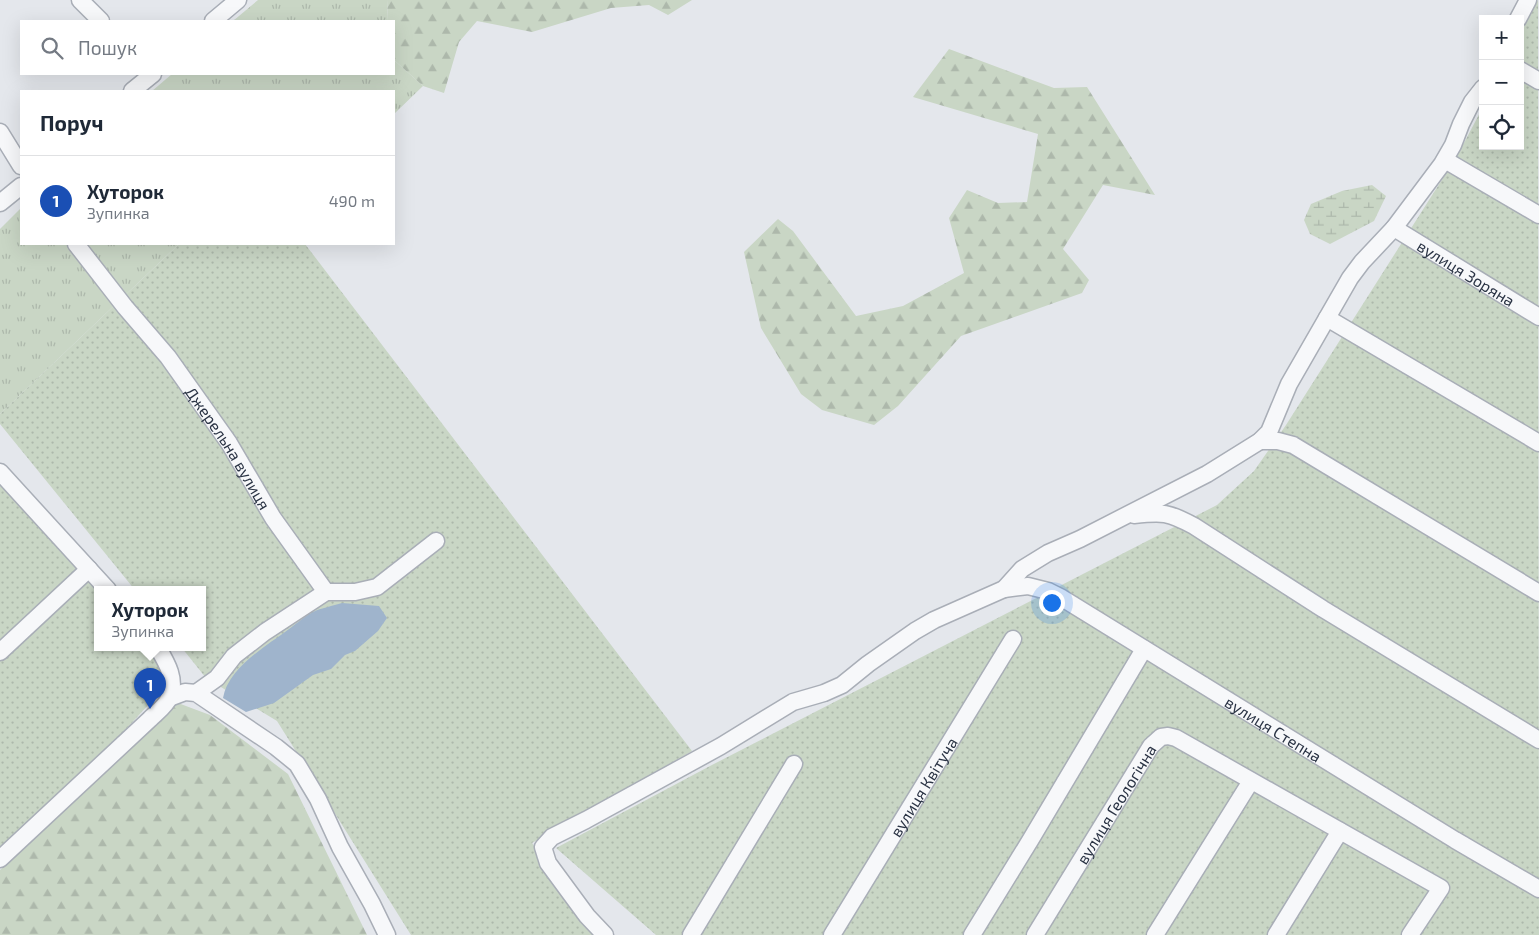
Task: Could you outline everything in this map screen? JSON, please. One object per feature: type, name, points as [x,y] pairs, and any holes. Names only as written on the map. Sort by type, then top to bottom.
[{"type":"street","points":[[80,0],[99,20]]},
{"type":"street","points":[[214,20],[238,0]]},
{"type":"street","points":[[1520,15],[1528,0]]},
{"type":"street","points":[[1524,72],[1539,81]]},
{"type":"street","points":[[133,90],[150,75]]},
{"type":"street","points":[[604,935],[587,916],[548,863],[543,847],[552,837],[721,746],[793,702],[824,693],[842,685],[915,631],[934,620],[1004,589],[1022,569],[1048,553],[1207,474],[1260,441],[1269,432],[1289,384],[1350,278],[1362,262],[1394,228],[1445,160],[1472,102],[1479,93]]},
{"type":"street","points":[[0,132],[20,164]]},
{"type":"street","points":[[1445,160],[1539,215]]},
{"type":"street","points":[[0,193],[20,186]]},
{"type":"street","points":[[0,203],[20,187]]},
{"type":"street","name":"вулиця Зоряна","points":[[1394,228],[1539,317]]},
{"type":"street","name":"Джерельна вулиця","points":[[77,245],[125,307],[168,357],[228,443],[274,518],[326,592]]},
{"type":"street","points":[[1327,318],[1539,443]]},
{"type":"street","points":[[1260,441],[1278,440],[1293,446],[1539,593]]},
{"type":"street","points":[[0,472],[104,586]]},
{"type":"street","points":[[1127,515],[1160,513],[1174,515],[1323,609],[1539,740]]},
{"type":"street","points":[[196,693],[217,678],[234,656],[264,632],[326,592],[355,592],[377,587],[436,541]]},
{"type":"street","points":[[0,652],[89,570]]},
{"type":"street","name":"вулиця Степна","points":[[1004,589],[1028,586],[1048,591],[1062,598],[1454,840],[1539,889]]},
{"type":"street","name":"вулиця Квітуча","points":[[832,935],[1013,639]]},
{"type":"street","points":[[972,935],[1144,649]]},
{"type":"street","points":[[160,651],[169,666],[172,681],[169,698]]},
{"type":"street","points":[[0,859],[150,719],[169,698],[185,692],[196,693],[276,747],[297,764],[318,799],[340,847],[387,935]]},
{"type":"street","name":"вулиця Геологічна","points":[[1035,935],[1151,746],[1161,737],[1168,736],[1176,738],[1441,888],[1410,935]]},
{"type":"street","points":[[690,935],[794,764]]},
{"type":"street","points":[[1155,935],[1251,781]]},
{"type":"street","points":[[1276,935],[1340,831]]},
{"type":"green space","points":[[258,0],[387,0],[388,20],[234,20]]},
{"type":"green space","points":[[387,0],[692,0],[668,15],[649,5],[611,8],[532,32],[477,21],[459,42],[444,93],[423,86],[395,61],[395,20],[388,20]]},
{"type":"green space","points":[[1538,0],[1539,935],[656,935],[556,848],[710,766],[1217,505],[1254,471],[1286,425],[1457,156],[1479,115],[1479,150],[1524,150],[1524,26]]},
{"type":"green space","points":[[949,49],[1054,88],[1087,87],[1155,195],[1103,185],[1063,249],[1089,280],[1082,293],[961,336],[898,406],[874,425],[822,410],[801,394],[761,328],[744,252],[778,219],[793,231],[856,316],[903,306],[964,273],[949,218],[967,190],[998,203],[1027,202],[1038,134],[913,97]]},
{"type":"green space","points":[[395,61],[423,86],[395,113],[395,90],[153,90],[171,75],[395,75]]},
{"type":"green space","points":[[1372,185],[1386,196],[1374,221],[1330,244],[1310,234],[1304,220],[1311,204],[1342,191]]},
{"type":"green space","points":[[20,209],[20,245],[178,245],[0,414],[0,229]]},
{"type":"green space","points":[[178,245],[306,245],[692,751],[532,843],[596,935],[411,935],[277,721],[206,678],[184,651],[206,651],[206,586],[132,586],[0,424],[0,414]]},
{"type":"green space","points":[[0,485],[95,586],[94,651],[151,651],[162,664],[162,690],[126,729],[0,848]]},
{"type":"green space","points":[[178,703],[210,715],[288,774],[367,935],[0,935],[0,870]]},
{"type":"water","points":[[342,603],[379,606],[387,618],[378,631],[355,651],[345,655],[331,669],[313,675],[274,703],[246,712],[223,698],[226,687],[232,678],[257,652],[309,614]]},
{"type":"place","name":"Хуторок","points":[[150,709]]}]
